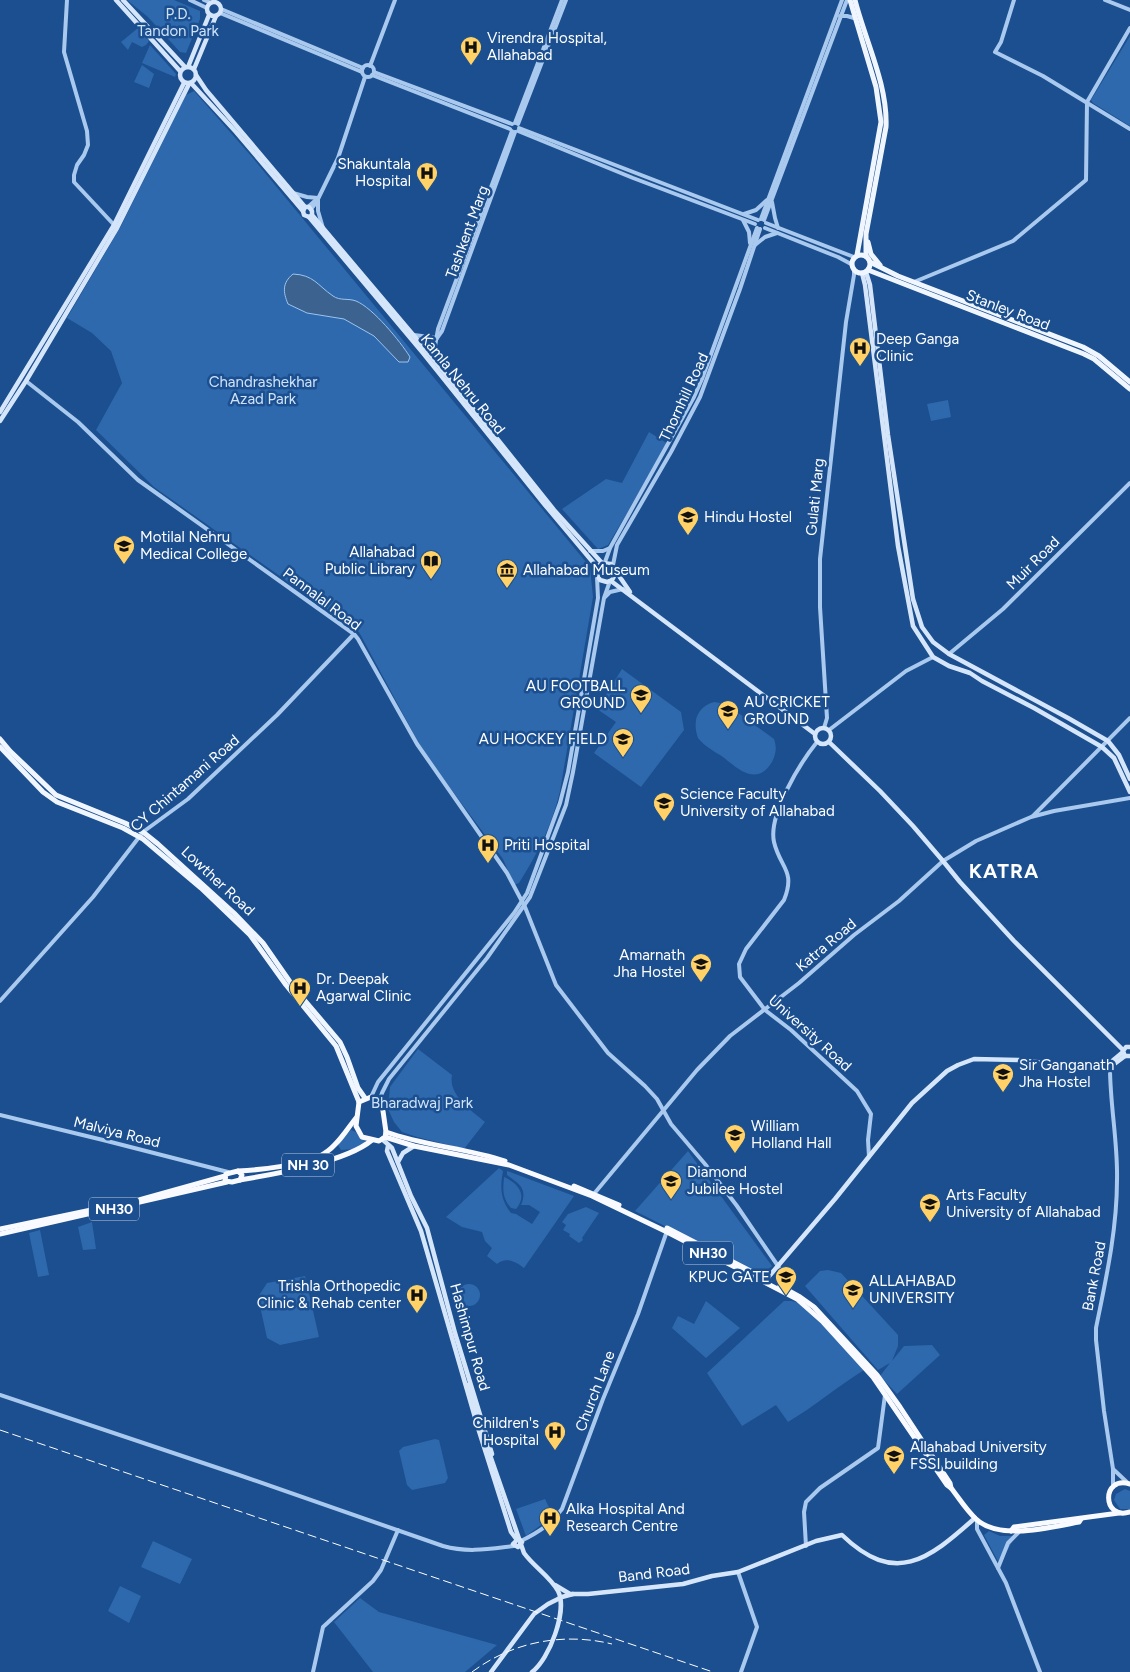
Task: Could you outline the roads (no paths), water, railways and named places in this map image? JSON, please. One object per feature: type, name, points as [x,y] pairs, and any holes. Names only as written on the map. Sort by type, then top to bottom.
[{"type":"highway","points":[[372,1096],[380,1100],[384,1136],[379,1141],[362,1137],[359,1134],[356,1118],[359,1102],[365,1098],[372,1096]]},
{"type":"highway","name":"NH 30","points":[[356,1118],[324,1155],[279,1167],[238,1171],[227,1177],[232,1182],[285,1171],[343,1155],[362,1148],[372,1140]]},
{"type":"highway","points":[[384,1136],[414,1146],[509,1165],[593,1195]]},
{"type":"highway","points":[[384,1136],[497,1158],[593,1195],[667,1230],[797,1299],[809,1308],[886,1392]]},
{"type":"highway","points":[[238,1171],[242,1175],[240,1180]]},
{"type":"highway","name":"NH30","points":[[0,1229],[139,1200],[227,1177]]},
{"type":"highway","name":"NH30","points":[[0,1234],[227,1177]]},
{"type":"highway","points":[[765,1281],[788,1290],[814,1308],[872,1370],[950,1483],[951,1488],[976,1520],[998,1530],[1011,1531],[1079,1522],[1082,1519]]},
{"type":"highway","points":[[1119,1513],[1108,1502],[1108,1496],[1113,1487],[1120,1483],[1129,1484]]},
{"type":"highway","points":[[1011,1531],[1014,1527],[1130,1512]]},
{"type":"main road","points":[[116,0],[184,68],[194,69]]},
{"type":"main road","points":[[123,0],[184,68]]},
{"type":"main road","points":[[849,0],[876,87],[881,122],[853,267]]},
{"type":"main road","points":[[856,0],[857,10],[877,73],[886,111],[886,127],[866,234],[866,256],[870,262],[865,271],[898,546],[913,626],[932,656],[945,664],[970,673],[1102,747],[1114,758],[1130,792]]},
{"type":"main road","points":[[0,421],[26,381],[115,226],[188,83],[195,80],[194,69],[219,13],[216,2],[207,8],[209,15],[180,79],[188,83]]},
{"type":"main road","points":[[209,15],[219,13]]},
{"type":"main road","name":"Kamla Nehru Road","points":[[196,75],[206,90],[423,349],[544,505],[602,564]]},
{"type":"main road","name":"Kamla Nehru Road","points":[[188,83],[236,132],[323,228],[414,335],[423,349],[433,358],[548,502],[602,564]]},
{"type":"main road","points":[[0,412],[115,226]]},
{"type":"main road","points":[[866,234],[871,254],[883,269]]},
{"type":"main road","points":[[856,256],[866,256]]},
{"type":"main road","name":"Stanley Road","points":[[870,262],[914,282],[1083,347],[1099,356],[1130,382]]},
{"type":"main road","name":"Stanley Road","points":[[853,267],[1084,354],[1094,359],[1130,389]]},
{"type":"main road","points":[[865,271],[870,285],[888,435],[913,598],[922,627],[933,642],[951,655],[1108,741],[1119,755],[1130,779]]},
{"type":"main road","points":[[634,597],[613,565],[602,564],[596,572],[597,577],[603,582],[611,581],[623,589],[815,734]]},
{"type":"main road","points":[[611,581],[616,572]]},
{"type":"main road","points":[[932,656],[933,645],[937,645]]},
{"type":"main road","points":[[945,664],[949,664],[951,655]]},
{"type":"main road","points":[[818,729],[826,729],[832,736],[829,742],[823,745],[817,742],[815,734],[818,729]]},
{"type":"main road","name":"Lowther Road","points":[[0,739],[56,795],[124,823],[158,844],[211,891],[263,943],[295,989],[340,1042],[358,1088],[365,1098]]},
{"type":"main road","points":[[765,1281],[912,1104],[946,1071],[974,1059],[1048,1062],[1081,1067],[1100,1064],[1110,1065],[1128,1051],[1116,1042],[1018,945],[880,791],[829,742]]},
{"type":"main road","name":"Lowther Road","points":[[0,747],[43,792],[56,802],[141,834],[201,888],[258,945],[286,985],[336,1046],[359,1102]]},
{"type":"main road","name":"Hashimpur Road","points":[[384,1136],[388,1146],[392,1148],[411,1196],[427,1228],[466,1379],[519,1540]]},
{"type":"main road","points":[[388,1146],[387,1150],[421,1231],[483,1436],[524,1553],[559,1592],[561,1601],[559,1620],[548,1651],[540,1666],[532,1672]]},
{"type":"main road","points":[[398,1162],[403,1153],[414,1146]]},
{"type":"main road","name":"Band Road","points":[[491,1672],[534,1614],[562,1596],[664,1586],[738,1572],[828,1537],[842,1535],[857,1549],[876,1559],[892,1564],[904,1564],[920,1559],[935,1550],[976,1520]]},
{"type":"main road","points":[[519,1540],[521,1545],[516,1547],[547,1579],[560,1589],[574,1594]]},
{"type":"street","points":[[67,0],[64,52],[87,131],[88,145],[77,165],[74,182],[115,226]]},
{"type":"street","points":[[190,0],[207,8]]},
{"type":"street","points":[[204,0],[216,2]]},
{"type":"street","points":[[395,0],[370,66],[373,73],[744,214],[761,224]]},
{"type":"street","name":"Tashkent Marg","points":[[433,358],[441,320],[564,0]]},
{"type":"street","name":"Thornhill Road","points":[[602,564],[694,398],[761,224],[842,0]]},
{"type":"street","name":"Thornhill Road","points":[[770,199],[840,16],[849,0]]},
{"type":"street","points":[[1014,0],[1001,42],[995,52],[1043,76],[1130,129]]},
{"type":"street","points":[[1105,0],[1130,10]]},
{"type":"street","points":[[219,13],[362,70],[365,77],[338,158],[318,198],[308,211]]},
{"type":"street","points":[[840,16],[854,18]]},
{"type":"street","points":[[914,282],[1013,241],[1086,180],[1087,102],[1130,28]]},
{"type":"street","points":[[362,70],[366,66],[370,66]]},
{"type":"street","points":[[365,77],[373,73]]},
{"type":"street","points":[[515,128],[633,178],[743,220],[761,224],[856,256]]},
{"type":"street","points":[[293,193],[318,198]]},
{"type":"street","points":[[318,198],[318,211],[323,228]]},
{"type":"street","points":[[744,214],[756,210],[770,199],[778,230]]},
{"type":"street","points":[[743,220],[752,246],[778,230]]},
{"type":"street","points":[[778,230],[838,257],[853,267]]},
{"type":"street","name":"Thornhill Road","points":[[613,565],[617,545],[671,452],[700,397],[737,298],[752,246]]},
{"type":"street","name":"Gulati Marg","points":[[826,729],[827,718],[820,607],[820,559],[836,400],[854,275],[853,267]]},
{"type":"street","points":[[414,335],[437,338]]},
{"type":"street","points":[[423,349],[437,338]]},
{"type":"street","name":"Pannalal Road","points":[[26,381],[78,422],[138,480],[354,634],[417,744],[464,813],[502,864],[525,908],[556,985],[608,1053],[645,1086],[664,1110],[671,1124],[710,1171],[778,1266],[787,1280],[788,1290]]},
{"type":"street","name":"Muir Road","points":[[951,655],[1003,609],[1130,483]]},
{"type":"street","points":[[590,551],[603,551],[610,548]]},
{"type":"street","points":[[372,1096],[374,1088],[388,1068],[522,902],[531,884],[550,834],[568,772],[598,598],[597,577]]},
{"type":"street","points":[[380,1100],[389,1080],[525,908],[539,877],[566,805],[574,772],[604,598],[611,581]]},
{"type":"street","points":[[604,598],[610,592],[623,589]]},
{"type":"street","name":"CY Chintamani Road","points":[[0,1001],[93,897],[141,834],[188,799],[277,716],[354,634]]},
{"type":"street","points":[[826,729],[906,671],[932,656]]},
{"type":"street","points":[[1031,817],[1130,718]]},
{"type":"street","name":"University Road","points":[[817,742],[778,809],[773,834],[774,844],[787,871],[789,882],[787,892],[784,900],[746,948],[739,964],[740,977],[765,1010],[791,1030],[857,1091],[871,1114],[868,1140],[869,1158]]},
{"type":"street","name":"Katra Road","points":[[593,1195],[697,1070],[730,1036],[765,1010],[854,935],[899,901],[943,861],[976,841],[1031,817],[1054,811],[1130,798]]},
{"type":"street","name":"Bank Road","points":[[1110,1065],[1118,1178],[1117,1204],[1114,1234],[1096,1328],[1096,1340],[1113,1469],[1113,1487]]},
{"type":"street","name":"Malviya Road","points":[[0,1116],[103,1140],[227,1177]]},
{"type":"street","name":"Church Lane","points":[[519,1540],[537,1533],[552,1523],[562,1509],[638,1314],[667,1230]]},
{"type":"street","points":[[806,1546],[804,1512],[806,1502],[820,1488],[878,1448],[886,1392]]},
{"type":"street","points":[[0,1395],[443,1546],[458,1550],[481,1551],[516,1547]]},
{"type":"street","points":[[1113,1469],[1129,1484]]},
{"type":"street","points":[[976,1520],[977,1528],[1006,1583],[1040,1672]]},
{"type":"street","points":[[313,1672],[323,1627],[373,1581],[381,1570],[398,1530]]},
{"type":"street","points":[[998,1568],[1008,1543],[1020,1530]]},
{"type":"street","points":[[738,1572],[757,1627],[741,1672]]},
{"type":"railway","points":[[0,1430],[713,1672]]},
{"type":"railway","points":[[472,1672],[504,1653],[539,1642],[575,1639],[612,1644]]},
{"type":"place","name":"Virendra Hospital, Allahabad","points":[[471,66]]},
{"type":"place","name":"Shakuntala Hospital","points":[[427,192]]},
{"type":"place","name":"Deep Ganga Clinic","points":[[860,367]]},
{"type":"place","name":"Hindu Hostel","points":[[688,536]]},
{"type":"place","name":"Motilal Nehru Medical College","points":[[124,565]]},
{"type":"place","name":"Allahabad Public Library","points":[[431,580]]},
{"type":"place","name":"Allahabad Museum","points":[[507,589]]},
{"type":"place","name":"AU FOOTBALL GROUND","points":[[641,714]]},
{"type":"place","name":"AU CRICKET GROUND","points":[[728,730]]},
{"type":"place","name":"AU HOCKEY FIELD","points":[[623,758]]},
{"type":"place","name":"Science Faculty University of Allahabad","points":[[664,822]]},
{"type":"place","name":"Priti Hospital","points":[[488,864]]},
{"type":"place","name":"Amarnath Jha Hostel","points":[[701,983]]},
{"type":"place","name":"Dr. Deepak Agarwal Clinic","points":[[300,1007]]},
{"type":"place","name":"Sir Ganganath Jha Hostel","points":[[1003,1093]]},
{"type":"place","name":"William Holland Hall","points":[[735,1154]]},
{"type":"place","name":"Diamond Jubilee Hostel","points":[[671,1200]]},
{"type":"place","name":"Arts Faculty University of Allahabad","points":[[930,1223]]},
{"type":"place","name":"KPUC GATE","points":[[786,1296]]},
{"type":"place","name":"ALLAHABAD UNIVERSITY","points":[[853,1309]]},
{"type":"place","name":"Trishla Orthopedic Clinic & Rehab center","points":[[417,1314]]},
{"type":"place","name":"Children's Hospital","points":[[555,1451]]},
{"type":"place","name":"Allahabad University FSSI building","points":[[894,1475]]},
{"type":"place","name":"Alka Hospital And Research Centre","points":[[550,1537]]},
{"type":"district","name":"KATRA","points":[[1004,871]]},
{"type":"park label","name":"P.D. Tandon Park","points":[[178,22]]},
{"type":"park label","name":"Chandrashekhar Azad Park","points":[[263,390]]},
{"type":"park label","name":"Bharadwaj Park","points":[[422,1103]]}]
